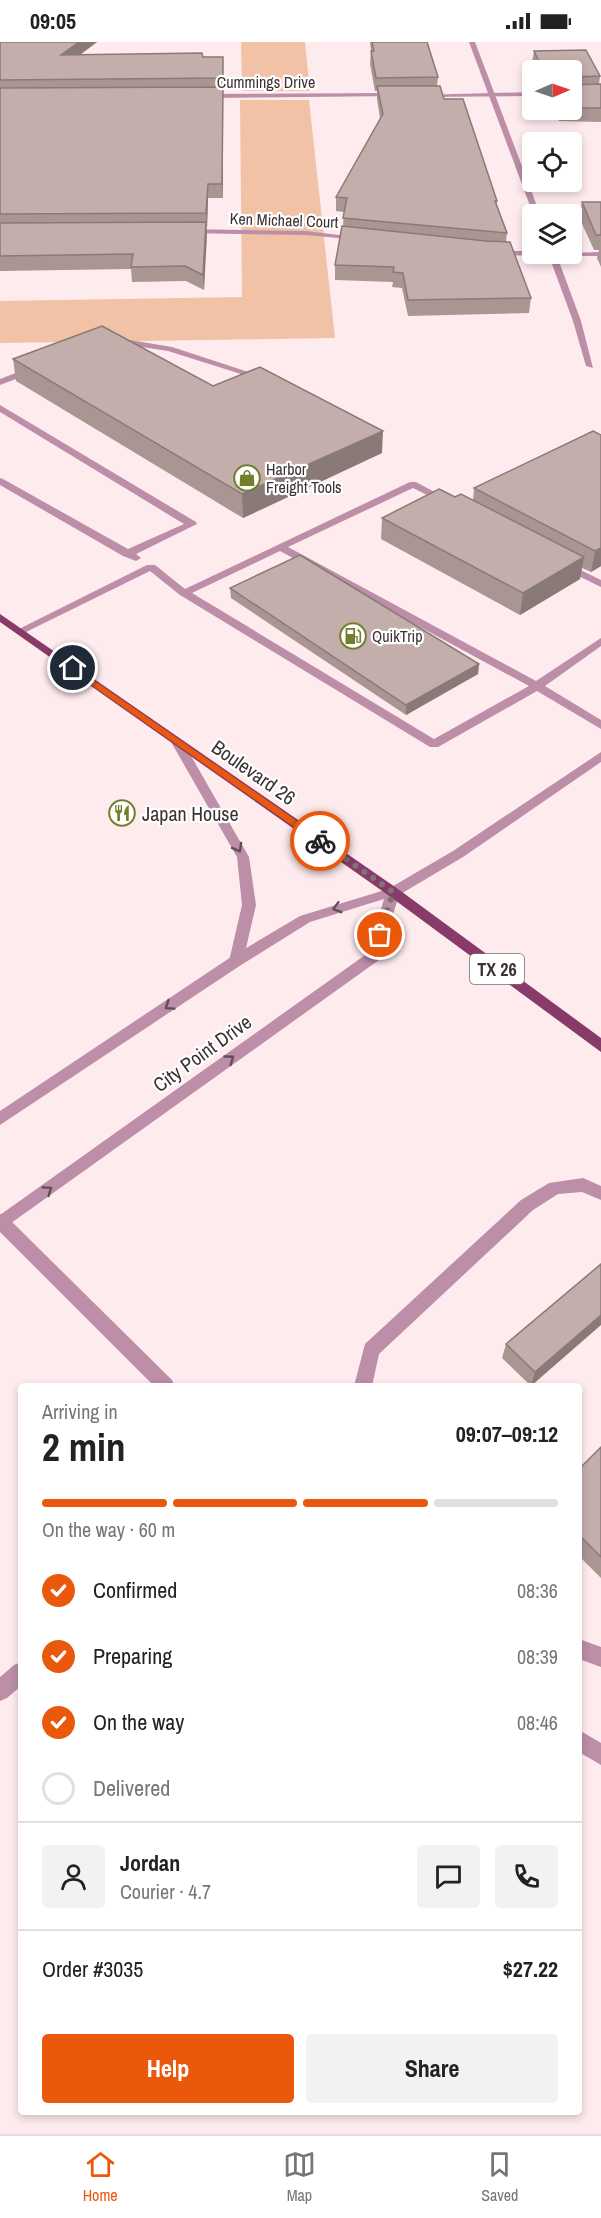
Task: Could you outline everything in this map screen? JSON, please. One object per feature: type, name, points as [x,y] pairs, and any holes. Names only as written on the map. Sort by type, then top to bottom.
[{"type":"main road","name":"Boulevard 26","points":[[0,617],[393,892],[601,1046]]},
{"type":"street","points":[[472,42],[533,204]]},
{"type":"street","name":"Cummings Drive","points":[[194,96],[522,94]]},
{"type":"street","name":"Ken Michael Court","points":[[179,231],[306,233],[371,239]]},
{"type":"street","points":[[485,252],[522,253]]},
{"type":"street","points":[[582,254],[601,254]]},
{"type":"street","points":[[556,264],[577,321],[590,366]]},
{"type":"street","points":[[100,344],[111,340],[169,349],[270,380]]},
{"type":"street","points":[[0,382],[45,365]]},
{"type":"street","points":[[0,408],[192,524],[127,554]]},
{"type":"street","points":[[0,481],[152,567],[184,593],[434,744],[537,686],[601,641]]},
{"type":"street","points":[[184,593],[413,484],[455,506]]},
{"type":"street","points":[[280,547],[537,686],[601,725]]},
{"type":"street","points":[[559,562],[601,585]]},
{"type":"street","points":[[20,631],[152,567]]},
{"type":"street","points":[[177,742],[243,857],[249,905],[236,961]]},
{"type":"street","points":[[0,1119],[236,961],[312,915],[393,892],[458,854],[601,756]]},
{"type":"street","name":"City Point Drive","points":[[1,1222],[374,956],[393,892]]},
{"type":"street","points":[[364,1383],[371,1350],[527,1205],[555,1188],[583,1185],[601,1193]]},
{"type":"street","points":[[1,1222],[163,1383]]},
{"type":"street","points":[[582,1650],[601,1658]]},
{"type":"street","points":[[0,1691],[18,1675]]},
{"type":"street","points":[[582,1742],[601,1755]]},
{"type":"shaded area","points":[[241,42],[305,42],[310,91],[242,91]]},
{"type":"shaded area","points":[[240,100],[309,100],[335,338],[0,343],[0,301],[242,297]]},
{"type":"building","points":[[0,42],[79,42],[61,55],[202,53],[203,57],[223,57],[223,78],[0,80]]},
{"type":"building","points":[[372,42],[427,42],[438,77],[376,78],[371,51],[374,51]]},
{"type":"building","points":[[586,50],[600,76],[582,77],[582,60],[538,60],[534,51]]},
{"type":"building","points":[[601,84],[601,108],[582,108],[582,85]]},
{"type":"building","points":[[377,86],[440,86],[444,99],[463,99],[507,233],[343,218],[347,198],[336,197],[383,114]]},
{"type":"building","points":[[223,87],[222,184],[208,184],[206,213],[0,214],[0,88]]},
{"type":"building","points":[[582,202],[601,202],[601,235],[596,235]]},
{"type":"building","points":[[206,222],[203,275],[185,266],[131,267],[133,254],[0,256],[0,223]]},
{"type":"building","points":[[342,226],[510,242],[531,298],[408,300],[403,273],[393,272],[394,267],[335,265]]},
{"type":"building","points":[[102,326],[213,386],[260,367],[383,431],[242,494],[13,359]]},
{"type":"building","points":[[593,431],[601,435],[601,548],[595,551],[474,488]]},
{"type":"building","points":[[439,489],[455,497],[461,494],[584,557],[523,593],[382,518]]},
{"type":"building","name":"QuikTrip","points":[[300,555],[479,664],[406,705],[230,588]]},
{"type":"building","points":[[601,1264],[601,1315],[535,1372],[506,1344]]},
{"type":"building","points":[[601,1447],[601,1557],[582,1538],[582,1466]]},
{"type":"way so far","points":[[320,841],[393,892],[380,935]]},
{"type":"place","name":"Harbor Freight Tools","points":[[247,478]]},
{"type":"place","name":"QuikTrip","points":[[353,636]]},
{"type":"place","name":"Japan House","points":[[122,813]]},
{"type":"route","points":[[73,668],[320,841]]}]
